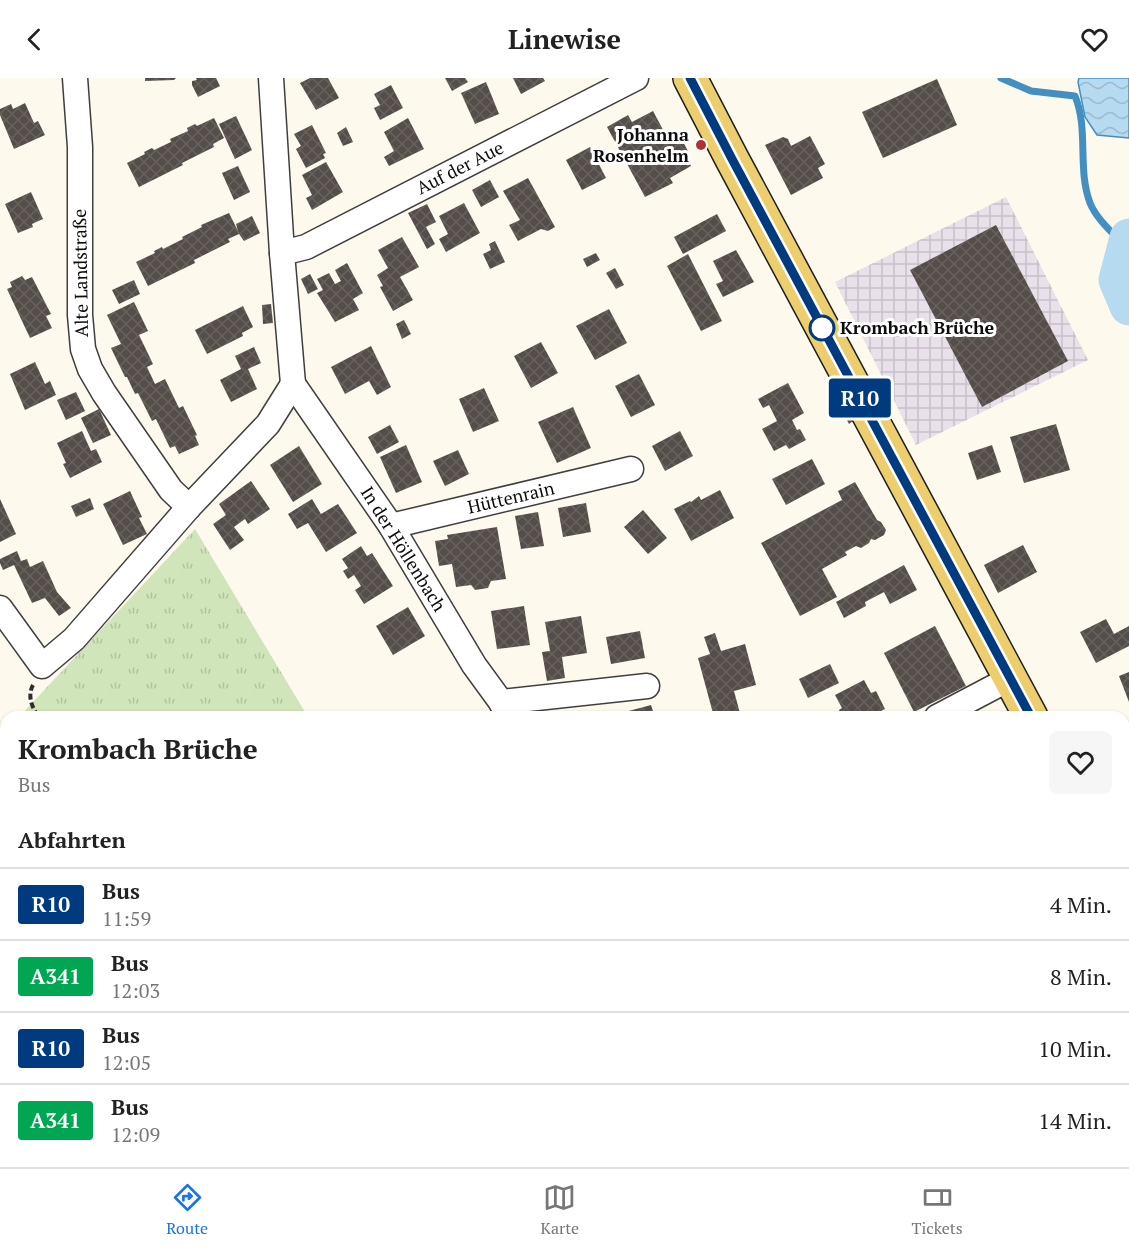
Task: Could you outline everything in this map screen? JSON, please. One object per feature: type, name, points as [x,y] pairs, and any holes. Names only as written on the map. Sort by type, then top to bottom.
[{"type":"main road","points":[[690,78],[1028,711]]},
{"type":"street","name":"Alte Landstraße","points":[[75,78],[80,147],[82,349],[104,393],[171,490],[189,507]]},
{"type":"street","points":[[0,608],[42,666],[74,639],[189,507],[268,424],[293,384],[271,78]]},
{"type":"street","name":"Auf der Aue","points":[[282,253],[306,247],[636,78]]},
{"type":"street","name":"In der Höllenbach","points":[[293,384],[391,526],[474,665],[504,710]]},
{"type":"street","name":"Hüttenrain","points":[[391,526],[631,469]]},
{"type":"street","points":[[948,711],[1011,678]]},
{"type":"street","points":[[504,710],[646,686]]},
{"type":"path","points":[[34,711],[30,688],[42,666]]},
{"type":"shaded area","points":[[1006,197],[1088,360],[916,445],[835,282]]},
{"type":"green space","points":[[195,529],[304,711],[25,711]]},
{"type":"water","points":[[1079,78],[1129,78],[1129,138],[1097,135],[1085,117]]},
{"type":"building","points":[[145,78],[176,78],[145,81]]},
{"type":"building","points":[[196,78],[216,78],[220,86],[198,97],[192,85],[192,81],[197,80]]},
{"type":"building","points":[[310,78],[328,78],[339,98],[316,110],[300,83]]},
{"type":"building","points":[[445,78],[465,78],[468,82],[452,91]]},
{"type":"building","points":[[513,78],[543,78],[545,81],[521,94]]},
{"type":"building","points":[[937,79],[957,125],[883,158],[862,112]]},
{"type":"building","points":[[486,82],[499,114],[475,124],[461,93]]},
{"type":"building","points":[[391,85],[403,108],[380,120],[374,108],[380,105],[374,94]]},
{"type":"building","points":[[25,103],[34,123],[38,121],[45,135],[14,149],[0,115],[0,109],[11,104],[13,109]]},
{"type":"building","points":[[653,111],[668,139],[675,135],[680,136],[689,153],[686,155],[691,166],[670,178],[673,183],[645,197],[607,127],[628,115],[632,122]]},
{"type":"building","points":[[236,116],[252,150],[235,159],[219,124]]},
{"type":"building","points":[[214,118],[224,138],[213,144],[214,147],[182,163],[183,165],[139,187],[127,163],[152,148],[154,150],[171,142],[170,139],[188,131],[187,128]]},
{"type":"building","points":[[408,118],[424,149],[389,166],[384,157],[394,151],[384,132]]},
{"type":"building","points":[[312,125],[326,153],[323,154],[325,158],[306,168],[296,149],[301,146],[294,134]]},
{"type":"building","points":[[346,127],[353,142],[343,146],[337,133]]},
{"type":"building","points":[[810,136],[825,164],[818,168],[823,178],[791,195],[765,145],[783,137],[788,139],[791,146]]},
{"type":"building","points":[[590,147],[606,178],[582,190],[566,160]]},
{"type":"building","points":[[326,162],[343,192],[312,210],[306,198],[312,195],[302,175]]},
{"type":"building","points":[[238,166],[250,192],[234,200],[222,173]]},
{"type":"building","points":[[528,178],[555,227],[548,231],[541,229],[518,241],[509,225],[520,220],[503,191]]},
{"type":"building","points":[[490,180],[499,197],[481,207],[472,190]]},
{"type":"building","points":[[31,192],[43,219],[32,224],[33,227],[18,233],[5,204]]},
{"type":"building","points":[[464,203],[480,233],[446,252],[439,239],[448,234],[439,216]]},
{"type":"building","points":[[427,204],[436,222],[426,227],[435,244],[427,249],[408,213]]},
{"type":"building","points":[[229,213],[238,231],[236,224],[252,216],[260,233],[244,241],[239,234],[228,239],[230,242],[194,260],[195,263],[148,286],[136,262],[162,247],[163,249],[183,239],[182,237],[202,227],[201,225]]},
{"type":"building","points":[[717,214],[726,231],[683,254],[674,237]]},
{"type":"building","points":[[996,225],[1068,361],[982,407],[910,270]]},
{"type":"building","points":[[402,237],[419,267],[400,277],[413,300],[393,311],[380,287],[383,286],[377,275],[388,268],[378,250]]},
{"type":"building","points":[[495,241],[505,262],[490,269],[483,254],[491,250],[489,244]]},
{"type":"building","points":[[736,250],[754,282],[723,297],[716,284],[723,281],[713,261]]},
{"type":"building","points":[[596,253],[600,260],[587,267],[583,259]]},
{"type":"building","points":[[688,254],[722,321],[701,331],[667,266]]},
{"type":"building","points":[[347,263],[363,293],[353,299],[359,310],[335,322],[317,293],[323,290],[317,279],[329,273],[335,284],[341,281],[335,270]]},
{"type":"building","points":[[615,268],[624,285],[616,289],[606,273]]},
{"type":"building","points":[[310,274],[318,289],[308,294],[301,279]]},
{"type":"building","points":[[22,276],[25,280],[32,277],[51,314],[46,316],[52,328],[30,338],[7,289],[12,287],[10,282]]},
{"type":"building","points":[[134,280],[140,294],[119,304],[112,290]]},
{"type":"building","points":[[134,302],[148,331],[139,335],[153,364],[147,367],[155,384],[165,379],[179,408],[183,406],[197,435],[195,436],[199,445],[179,454],[175,446],[170,448],[156,419],[152,421],[138,393],[135,394],[125,377],[111,348],[121,344],[107,315]]},
{"type":"building","points":[[271,304],[273,323],[263,324],[262,305]]},
{"type":"building","points":[[243,306],[253,327],[242,333],[243,336],[207,354],[195,330]]},
{"type":"building","points":[[609,309],[627,343],[595,360],[576,326]]},
{"type":"building","points":[[404,320],[411,334],[402,339],[396,324]]},
{"type":"building","points":[[541,342],[558,373],[531,388],[514,356]]},
{"type":"building","points":[[371,346],[391,387],[377,395],[369,381],[345,394],[331,367]]},
{"type":"building","points":[[254,347],[261,363],[248,369],[257,389],[231,402],[220,380],[241,369],[235,356]]},
{"type":"building","points":[[35,362],[45,384],[50,381],[56,395],[25,410],[10,374]]},
{"type":"building","points":[[639,374],[655,405],[631,417],[615,386]]},
{"type":"building","points":[[788,383],[804,413],[792,420],[806,440],[789,449],[786,445],[774,451],[762,429],[777,421],[769,405],[763,408],[758,399]]},
{"type":"building","points":[[484,388],[499,421],[473,432],[459,399]]},
{"type":"building","points":[[76,392],[85,411],[66,420],[57,400]]},
{"type":"building","points":[[573,407],[591,448],[557,463],[538,422]]},
{"type":"building","points":[[99,409],[111,435],[93,443],[81,418]]},
{"type":"building","points":[[847,409],[853,421],[849,424],[842,411]]},
{"type":"building","points":[[1056,424],[1070,470],[1024,483],[1010,437]]},
{"type":"building","points":[[390,425],[399,442],[377,454],[368,437]]},
{"type":"building","points":[[82,431],[91,451],[96,449],[102,462],[70,478],[57,443]]},
{"type":"building","points":[[680,431],[693,456],[665,471],[652,446]]},
{"type":"building","points":[[406,445],[422,482],[396,493],[380,457]]},
{"type":"building","points":[[992,445],[1001,472],[977,480],[968,453]]},
{"type":"building","points":[[299,446],[322,484],[293,502],[270,465]]},
{"type":"building","points":[[458,450],[469,474],[445,486],[433,461]]},
{"type":"building","points":[[812,459],[825,484],[786,505],[772,479]]},
{"type":"building","points":[[251,481],[270,509],[248,524],[245,519],[234,527],[244,540],[230,550],[213,524],[226,515],[219,504]]},
{"type":"building","points":[[855,482],[877,520],[886,530],[884,535],[875,540],[871,539],[861,548],[856,546],[845,552],[847,555],[822,569],[837,597],[800,616],[761,543],[842,500],[838,491]]},
{"type":"building","points":[[720,490],[734,518],[691,541],[674,509],[699,496],[701,500]]},
{"type":"building","points":[[130,491],[147,534],[123,545],[103,504]]},
{"type":"building","points":[[90,498],[94,509],[76,517],[71,506]]},
{"type":"building","points":[[0,499],[16,534],[0,542]]},
{"type":"building","points":[[312,499],[321,514],[338,504],[357,533],[326,552],[308,523],[297,529],[288,514]]},
{"type":"building","points":[[586,503],[591,532],[563,537],[558,508]]},
{"type":"building","points":[[643,510],[667,538],[648,554],[624,527]]},
{"type":"building","points":[[538,512],[544,546],[521,549],[515,516]]},
{"type":"building","points":[[497,527],[506,579],[491,581],[488,588],[475,590],[471,585],[456,587],[452,564],[439,566],[435,541],[448,539],[447,535]]},
{"type":"building","points":[[1023,545],[1037,572],[998,593],[984,565]]},
{"type":"building","points":[[361,546],[367,556],[372,553],[393,586],[364,604],[355,590],[361,586],[354,575],[348,579],[343,571],[348,568],[342,559]]},
{"type":"building","points":[[17,551],[21,561],[27,559],[30,567],[43,561],[57,592],[71,608],[59,616],[45,598],[32,603],[14,565],[3,570],[0,563],[0,559]]},
{"type":"building","points":[[904,565],[917,590],[890,604],[884,592],[865,602],[866,606],[844,618],[836,602]]},
{"type":"building","points":[[524,606],[530,645],[497,649],[491,611]]},
{"type":"building","points":[[408,607],[425,636],[393,655],[376,626]]},
{"type":"building","points":[[581,616],[587,653],[562,657],[565,678],[547,681],[542,652],[550,651],[545,622]]},
{"type":"building","points":[[1106,619],[1114,634],[1129,626],[1129,646],[1096,663],[1080,632]]},
{"type":"building","points":[[935,626],[966,686],[913,711],[884,653]]},
{"type":"building","points":[[640,631],[645,658],[611,664],[606,637]]},
{"type":"building","points":[[715,633],[721,651],[745,644],[756,685],[734,691],[739,711],[712,711],[698,658],[710,654],[704,637]]},
{"type":"building","points":[[830,664],[839,683],[808,698],[799,679]]},
{"type":"building","points":[[1129,672],[1129,702],[1119,676]]},
{"type":"building","points":[[864,680],[871,693],[876,691],[885,709],[881,711],[839,711],[842,708],[835,695]]},
{"type":"building","points":[[651,705],[653,711],[629,711]]},
{"type":"waterway","points":[[1001,78],[1031,91],[1075,96],[1081,122],[1084,176],[1090,203],[1101,221],[1126,247]]},
{"type":"waterway","points":[[1129,238],[1118,280],[1129,306]]},
{"type":"bus line","name":"R10","points":[[690,78],[1028,711]]},
{"type":"place","name":"Johanna Rosenhelm","points":[[701,145]]},
{"type":"place","name":"Krombach Brüche","points":[[822,328]]}]
